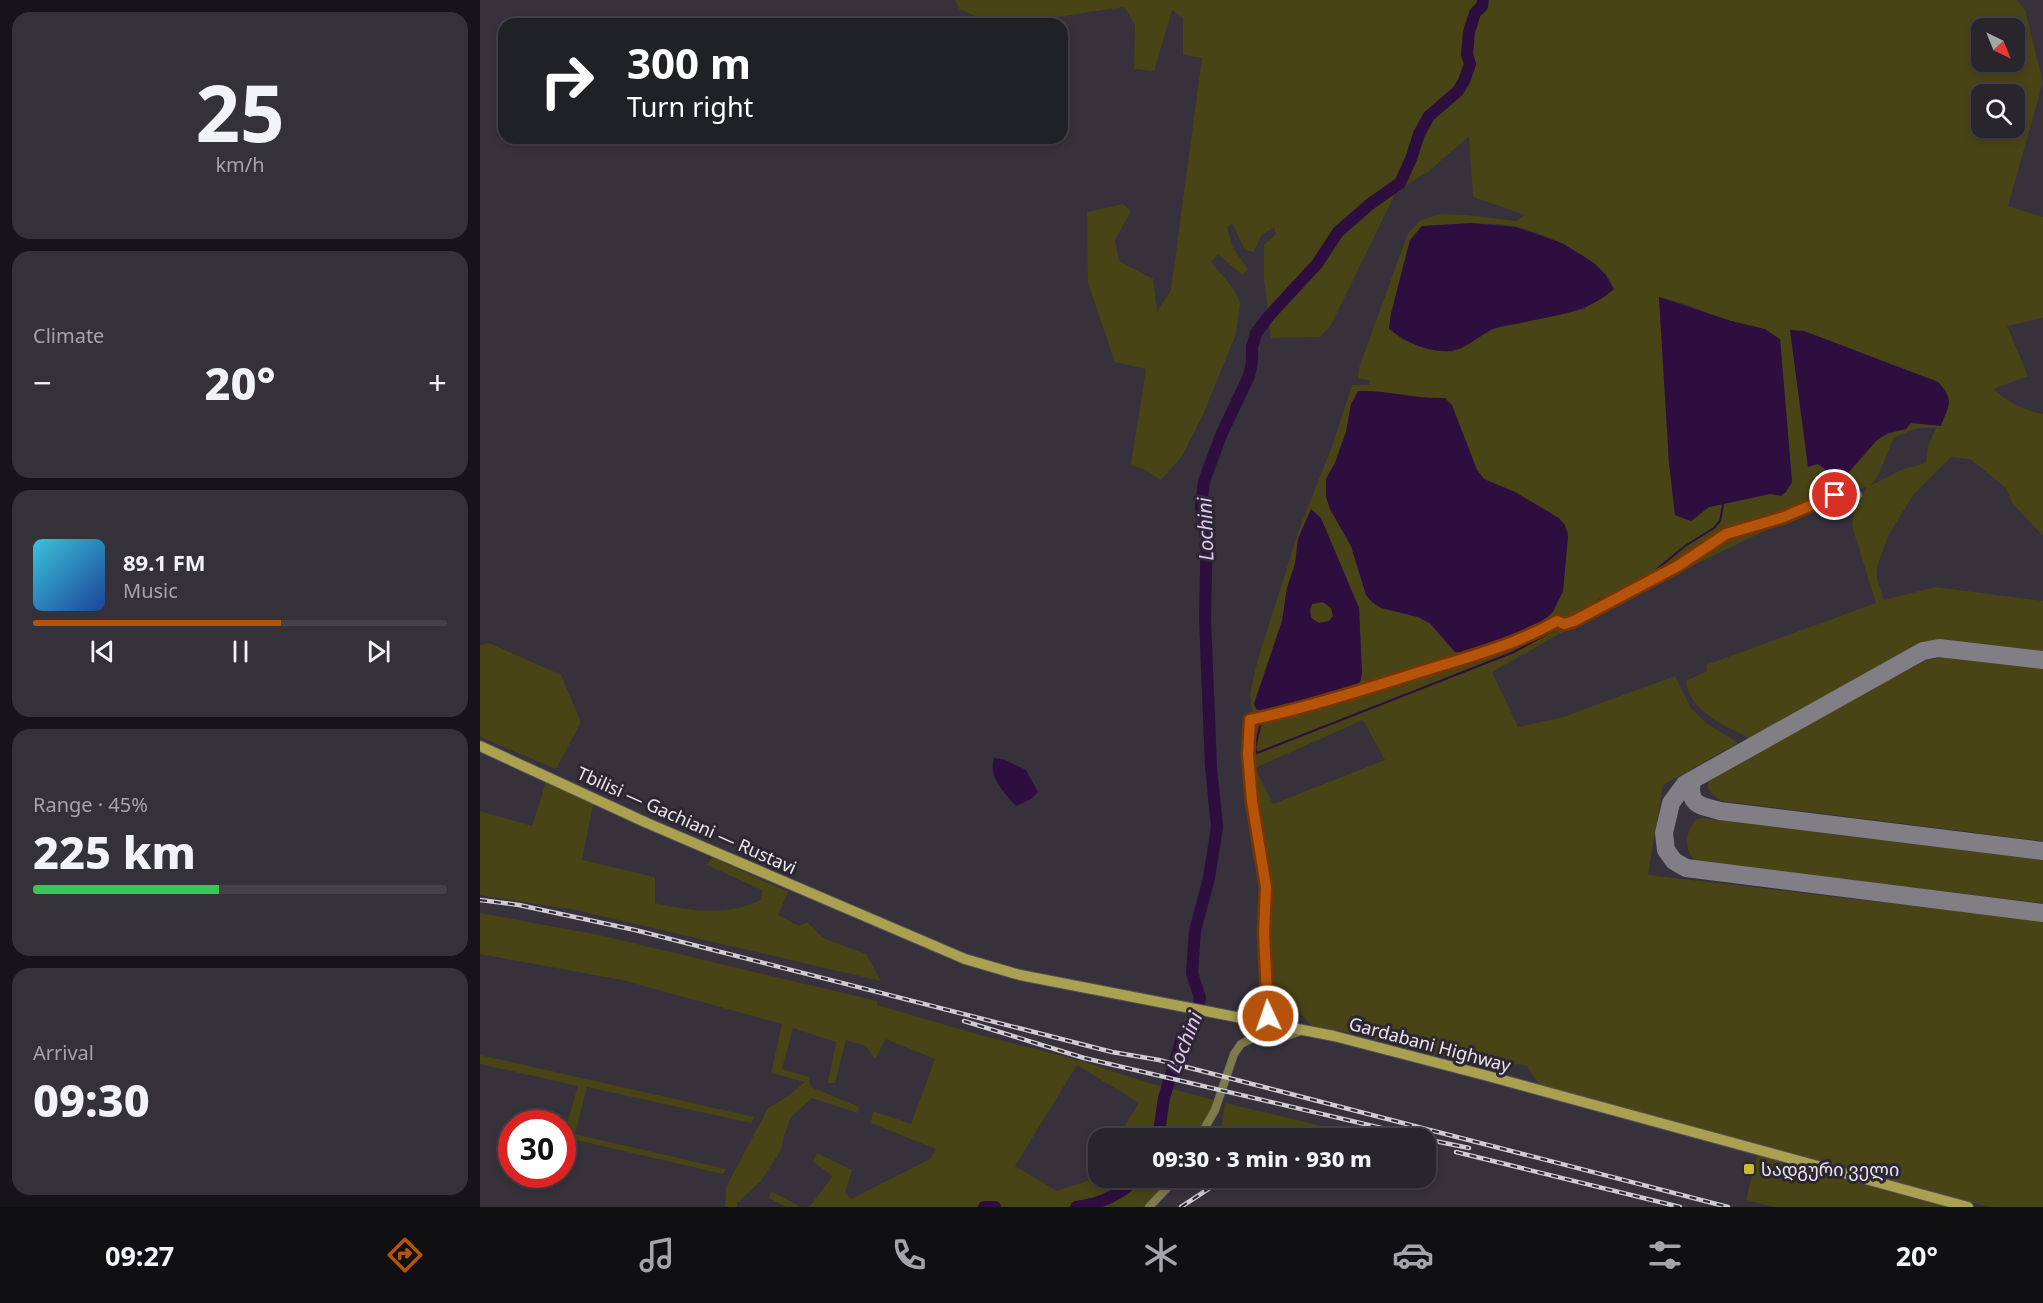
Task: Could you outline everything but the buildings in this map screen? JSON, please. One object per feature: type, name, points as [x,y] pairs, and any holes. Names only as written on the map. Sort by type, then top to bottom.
[{"type":"main road","name":"Tbilisi — Gachiani — Rustavi","points":[[480,746],[647,823],[881,924]]},
{"type":"main road","name":"Gardabani Highway","points":[[881,924],[965,959],[1020,975],[1334,1036],[1968,1207]]},
{"type":"street","points":[[1265,1023],[1268,1016],[1264,933],[1266,887],[1251,790],[1248,754],[1250,720],[1309,707],[1473,657],[1513,643],[1557,621],[1564,624],[1574,621],[1678,566],[1726,534],[1784,517],[1835,495],[1858,495]]},
{"type":"street","points":[[1205,1128],[1215,1110],[1234,1054],[1241,1044],[1253,1038],[1284,1037],[1302,1030]]},
{"type":"street","points":[[1149,1207],[1167,1188]]},
{"type":"shaded area","points":[[955,0],[2017,0],[2025,10],[2043,82],[2008,206],[2043,217],[2043,318],[2007,326],[2028,376],[1994,389],[2017,405],[2043,414],[2043,536],[2013,504],[2005,487],[1970,459],[1951,457],[1914,494],[1889,534],[1877,566],[1877,579],[1884,600],[1935,587],[2043,601],[2043,653],[1958,643],[1924,646],[1909,651],[1749,738],[1719,722],[1701,709],[1689,692],[1686,681],[1707,671],[1706,665],[1876,603],[1852,526],[1854,511],[1867,487],[1800,505],[1779,515],[1781,523],[1605,608],[1492,672],[1518,727],[1563,717],[1675,676],[1691,708],[1706,723],[1738,743],[1663,785],[1648,875],[2043,921],[2043,1207],[1989,1207],[1540,1086],[1527,1066],[1520,1064],[1487,1068],[1342,1031],[1312,1027],[1301,1014],[1275,1009],[1271,1012],[1269,889],[1251,761],[1253,728],[1258,722],[1258,716],[1252,713],[1250,693],[1258,659],[1300,527],[1333,444],[1352,385],[1369,385],[1370,381],[1358,378],[1359,368],[1408,233],[1421,220],[1440,214],[1516,221],[1525,215],[1473,197],[1469,136],[1428,172],[1397,190],[1331,325],[1320,337],[1271,338],[1264,279],[1264,245],[1276,234],[1274,227],[1261,236],[1254,252],[1245,250],[1232,223],[1227,227],[1233,248],[1248,269],[1242,275],[1218,254],[1211,262],[1233,288],[1240,302],[1236,334],[1202,417],[1182,456],[1161,480],[1146,470],[1131,465],[1146,369],[1115,362],[1088,283],[1087,212],[1123,204],[1131,211],[1115,240],[1119,261],[1153,279],[1157,311],[1171,290],[1202,58],[1183,55],[1183,18],[1172,10],[1154,71],[1134,69],[1135,25],[1124,7],[1054,18],[980,18],[959,9]],"holes":[[[1470,223],[1499,224],[1540,234],[1565,245],[1606,275],[1585,309],[1493,329],[1451,352],[1427,349],[1402,339],[1389,328],[1410,240]],[[1659,298],[1761,329],[1780,339],[1792,482],[1770,494],[1709,507],[1691,521],[1675,515],[1669,463]],[[1790,331],[1804,331],[1938,382],[1947,392],[1923,423],[1910,423],[1906,429],[1877,440],[1865,452],[1825,469],[1818,464],[1809,466]],[[1445,398],[1477,470],[1484,479],[1568,531],[1563,591],[1455,652],[1430,624],[1418,617],[1381,608],[1366,595],[1351,546],[1330,509],[1326,479],[1335,463],[1346,432],[1351,404]],[[1918,428],[1936,428],[1928,446],[1926,463],[1903,469],[1870,486],[1878,476],[1894,437]],[[1311,509],[1321,519],[1359,608],[1362,673],[1360,682],[1350,689],[1264,712],[1254,704],[1282,621],[1287,588],[1295,564],[1298,539]],[[1363,720],[1385,760],[1273,804],[1255,768]]]},
{"type":"shaded area","points":[[1470,223],[1516,227],[1562,243],[1594,263],[1606,275],[1614,289],[1603,298],[1580,309],[1496,328],[1466,346],[1454,350],[1432,350],[1409,342],[1389,329],[1410,240],[1422,226]]},
{"type":"shaded area","points":[[1659,297],[1731,321],[1765,329],[1780,339],[1792,482],[1781,496],[1770,494],[1709,507],[1691,521],[1675,515],[1669,463]]},
{"type":"shaded area","points":[[1790,330],[1804,331],[1938,382],[1949,398],[1941,426],[1911,423],[1906,429],[1888,433],[1877,440],[1842,480],[1827,484],[1823,477],[1825,469],[1818,464],[1808,467]]},
{"type":"shaded area","points":[[1358,391],[1445,398],[1452,405],[1477,470],[1484,479],[1515,492],[1559,518],[1565,525],[1568,536],[1563,591],[1553,612],[1543,621],[1510,638],[1468,652],[1455,652],[1430,623],[1418,617],[1381,608],[1366,595],[1351,546],[1330,509],[1326,497],[1326,479],[1335,463],[1346,432],[1351,404]]},
{"type":"shaded area","points":[[1311,509],[1321,518],[1359,608],[1362,673],[1360,682],[1350,689],[1264,712],[1256,709],[1254,704],[1282,621],[1287,588],[1295,564],[1298,539]],"holes":[[[1323,602],[1331,608],[1333,616],[1329,621],[1319,623],[1311,618],[1312,604]]]},
{"type":"shaded area","points":[[1323,602],[1331,608],[1333,616],[1329,621],[1319,623],[1311,618],[1310,610],[1312,604]]},
{"type":"shaded area","points":[[489,643],[561,675],[581,722],[556,769],[480,737],[480,645]]},
{"type":"shaded area","points":[[1951,655],[2043,667],[2043,841],[1723,801],[1708,788],[1713,776],[1724,767],[1927,660]]},
{"type":"shaded area","points":[[994,758],[1005,760],[1026,770],[1038,792],[1031,799],[1016,806],[995,778]]},
{"type":"shaded area","points":[[546,782],[593,804],[582,860],[655,877],[655,903],[710,911],[750,905],[762,899],[762,890],[707,865],[712,857],[788,892],[778,915],[799,926],[807,922],[823,938],[866,954],[881,981],[576,910],[480,895],[480,811],[532,826]]},
{"type":"shaded area","points":[[1703,818],[2043,860],[2043,903],[1696,862],[1689,851],[1687,841],[1696,819]]},
{"type":"shaded area","points":[[480,913],[599,935],[877,1001],[877,1005],[1214,1100],[1211,1111],[1200,1128],[1123,1128],[1139,1103],[1077,1065],[1015,1166],[1057,1191],[1088,1181],[1088,1188],[1162,1188],[1143,1207],[809,1207],[833,1176],[813,1162],[817,1153],[852,1170],[845,1193],[851,1199],[930,1159],[936,1149],[871,1123],[873,1111],[911,1124],[935,1059],[886,1039],[875,1059],[866,1046],[846,1040],[835,1083],[828,1083],[836,1042],[793,1028],[782,1069],[809,1077],[811,1087],[859,1107],[858,1113],[812,1098],[791,1117],[781,1150],[761,1181],[737,1203],[737,1207],[725,1207],[726,1187],[768,1108],[787,1097],[805,1082],[771,1073],[782,1024],[622,980],[480,954]]},
{"type":"shaded area","points":[[480,1055],[754,1117],[751,1123],[587,1087],[576,1130],[576,1110],[571,1110],[578,1086],[480,1064]]},
{"type":"shaded area","points":[[1225,1103],[1330,1128],[1221,1128]]},
{"type":"shaded area","points":[[576,1134],[726,1169],[723,1174],[576,1140]]},
{"type":"shaded area","points":[[1757,1156],[1946,1207],[1774,1207],[1746,1200]]},
{"type":"shaded area","points":[[771,1191],[801,1207],[786,1207],[769,1198]]},
{"type":"waterway","name":"Lochini","points":[[1160,1128],[1164,1098],[1181,1041],[1195,1025],[1200,998],[1192,973],[1195,931],[1209,878],[1217,827],[1211,767],[1205,618],[1207,526],[1201,507],[1204,481],[1222,433],[1249,376],[1256,333],[1317,264],[1338,232],[1370,204],[1400,183],[1419,134],[1429,116],[1458,91],[1464,81],[1470,64],[1467,54],[1469,32],[1475,13],[1482,6],[1483,0]]},
{"type":"waterway","points":[[1645,579],[1685,546],[1714,528],[1720,521],[1723,505]]},
{"type":"waterway","points":[[1565,619],[1599,600],[1638,583]]},
{"type":"waterway","points":[[1261,722],[1255,748],[1257,753],[1514,652],[1554,630],[1557,626]]},
{"type":"waterway","name":"Lochini","points":[[1076,1207],[1109,1198],[1125,1188]]},
{"type":"waterway","name":"Lochini","points":[[984,1207],[995,1207]]},
{"type":"taxiway","points":[[2043,660],[1939,648],[1923,651],[1685,784],[1671,803],[1664,833],[1666,850],[1674,861],[1686,868],[2043,913]]},
{"type":"taxiway","points":[[1692,780],[1692,795],[1696,803],[1720,811],[2043,851]]},
{"type":"railway","points":[[480,900],[519,905],[635,930],[1112,1052],[1159,1060],[1728,1207]]},
{"type":"railway","points":[[964,1021],[1084,1058],[1382,1128]]},
{"type":"railway","points":[[1436,1141],[1469,1148]]},
{"type":"railway","points":[[1456,1152],[1680,1207]]},
{"type":"railway","points":[[1181,1207],[1210,1188]]},
{"type":"place","name":"სადგური ველი","points":[[1749,1169]]},
{"type":"route","points":[[1268,1016],[1264,933],[1266,887],[1252,801],[1248,754],[1250,720],[1309,707],[1473,657],[1513,643],[1557,621],[1564,624],[1574,621],[1678,566],[1726,534],[1784,517],[1835,495]]}]
